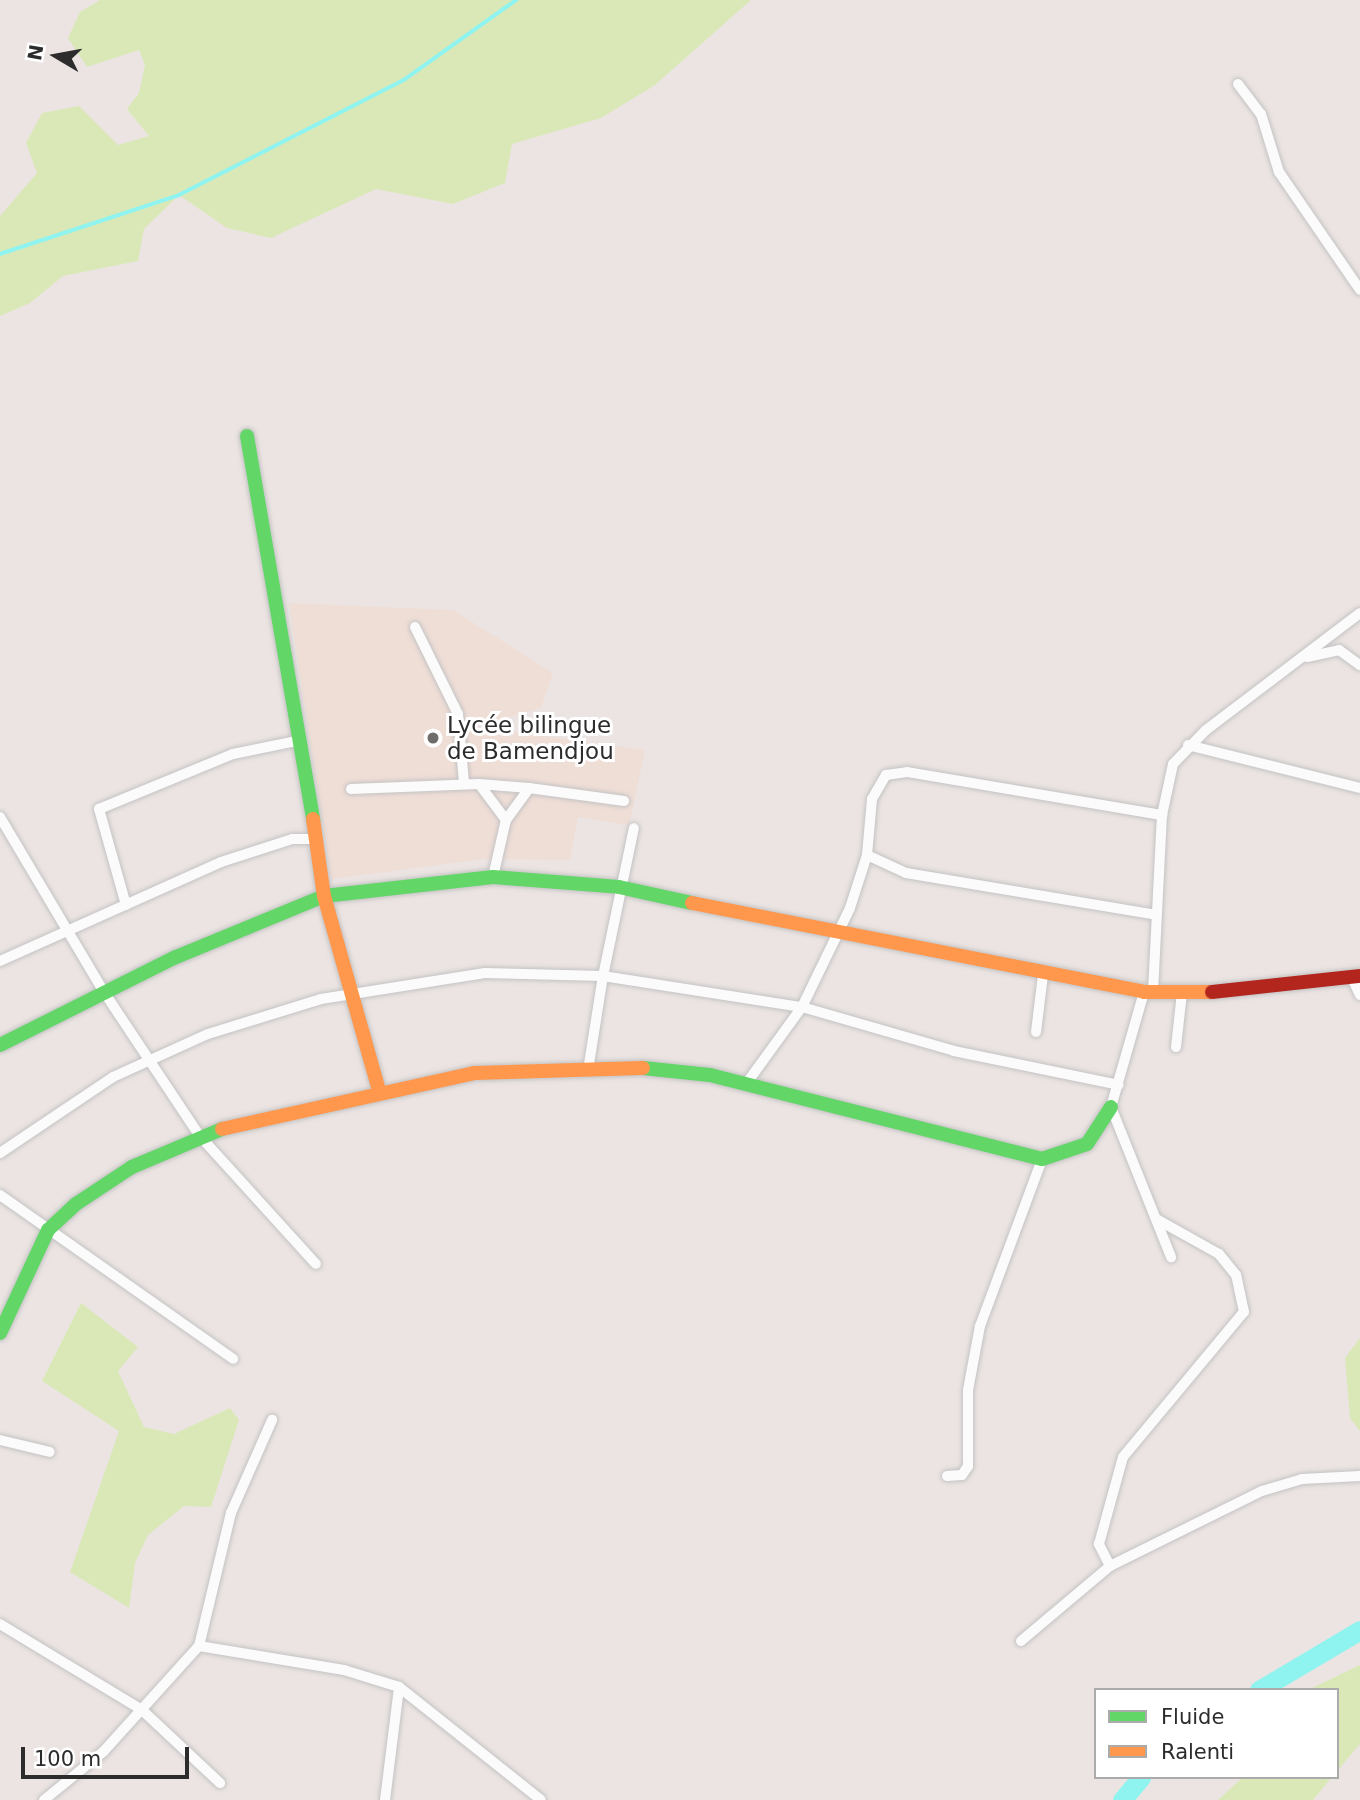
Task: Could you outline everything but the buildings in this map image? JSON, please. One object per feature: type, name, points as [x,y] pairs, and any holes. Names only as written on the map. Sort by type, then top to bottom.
[{"type":"street","points":[[1238,84],[1261,114],[1279,172],[1360,290]]},
{"type":"street","points":[[247,436],[301,740],[324,896],[379,1090]]},
{"type":"street","points":[[0,1333],[48,1230],[132,1167],[199,1135],[379,1090],[474,1073],[589,1064],[684,1071],[746,1084],[1042,1159],[1087,1144],[1111,1107],[1148,992],[1157,915],[1162,815],[1168,776],[1188,745],[1360,613]]},
{"type":"street","points":[[415,627],[458,714],[464,782]]},
{"type":"street","points":[[1303,658],[1339,650],[1360,665]]},
{"type":"street","points":[[126,905],[99,809],[233,754],[301,740]]},
{"type":"street","points":[[1188,745],[1360,788]]},
{"type":"street","points":[[746,1084],[802,1007],[838,935],[867,855],[872,799],[886,775],[897,772],[1162,815]]},
{"type":"street","points":[[351,789],[464,782],[624,801]]},
{"type":"street","points":[[479,784],[506,820]]},
{"type":"street","points":[[493,877],[506,820],[529,788]]},
{"type":"street","points":[[0,817],[70,930],[104,992],[199,1135],[316,1264]]},
{"type":"street","points":[[589,1064],[619,887],[634,828]]},
{"type":"street","points":[[0,961],[260,847],[314,839]]},
{"type":"street","points":[[867,855],[906,873],[1157,915]]},
{"type":"street","points":[[0,1045],[104,992],[324,896],[493,877],[619,887],[838,935],[1043,975],[1148,992],[1182,993],[1356,977],[1360,995]]},
{"type":"street","points":[[0,1153],[63,1105],[149,1061],[232,1026],[353,994],[485,973],[603,976],[802,1007],[954,1051],[1119,1085]]},
{"type":"street","points":[[1035,1032],[1043,975]]},
{"type":"street","points":[[1176,1046],[1182,993]]},
{"type":"street","points":[[1111,1107],[1171,1257]]},
{"type":"street","points":[[947,1476],[962,1475],[968,1466],[968,1390],[980,1326],[1042,1159]]},
{"type":"street","points":[[0,1195],[233,1359]]},
{"type":"street","points":[[1110,1566],[1099,1544],[1123,1457],[1244,1312],[1236,1275],[1219,1254],[1158,1220]]},
{"type":"street","points":[[44,1800],[142,1710],[199,1646],[231,1513],[272,1420]]},
{"type":"street","points":[[0,1440],[50,1452]]},
{"type":"street","points":[[1021,1641],[1110,1566],[1262,1491],[1302,1479],[1360,1476]]},
{"type":"street","points":[[0,1624],[142,1710],[220,1783]]},
{"type":"street","points":[[199,1646],[344,1670],[399,1687],[541,1800]]},
{"type":"street","points":[[385,1800],[399,1687]]},
{"type":"shaded area","name":"Lycée bilingue de Bamendjou","points":[[289,603],[453,610],[553,673],[541,708],[474,727],[645,750],[629,825],[578,817],[570,860],[484,859],[331,879]]},
{"type":"green space","points":[[100,0],[751,0],[655,85],[601,118],[512,144],[505,183],[453,204],[376,189],[271,238],[227,228],[179,195],[144,229],[138,261],[63,276],[30,303],[0,316],[0,216],[37,173],[26,143],[42,113],[79,106],[118,145],[149,136],[127,109],[139,93],[145,65],[139,50],[87,67],[68,38],[80,12]]},
{"type":"green space","points":[[81,1303],[138,1347],[118,1371],[144,1427],[174,1434],[230,1408],[239,1420],[211,1507],[184,1506],[148,1535],[135,1563],[129,1608],[70,1572],[119,1431],[42,1381]]},
{"type":"green space","points":[[1360,1338],[1360,1431],[1350,1418],[1345,1358]]},
{"type":"green space","points":[[1360,1665],[1360,1744],[1339,1769],[1339,1688],[1312,1688]]},
{"type":"green space","points":[[1241,1779],[1330,1779],[1313,1800],[1218,1800]]},
{"type":"waterway","points":[[0,254],[179,195],[404,80],[516,0]]},
{"type":"waterway","points":[[1262,1688],[1360,1630]]},
{"type":"waterway","points":[[1122,1800],[1139,1779]]},
{"type":"traffic: fast","points":[[247,436],[313,819]]},
{"type":"traffic: fast","points":[[0,1045],[176,957],[324,896],[493,877],[619,887],[692,903]]},
{"type":"traffic: fast","points":[[643,1068],[710,1075],[1042,1159],[1087,1144],[1111,1107]]},
{"type":"traffic: fast","points":[[0,1333],[48,1230],[76,1204],[132,1167],[222,1129]]},
{"type":"traffic: slow","points":[[313,819],[324,896],[379,1090]]},
{"type":"traffic: slow","points":[[692,903],[1144,992],[1212,992]]},
{"type":"traffic: slow","points":[[222,1129],[474,1073],[643,1068]]},
{"type":"traffic: jam","points":[[1212,992],[1360,976]]},
{"type":"place","name":"Lycée bilingue de Bamendjou","points":[[433,738]]}]
